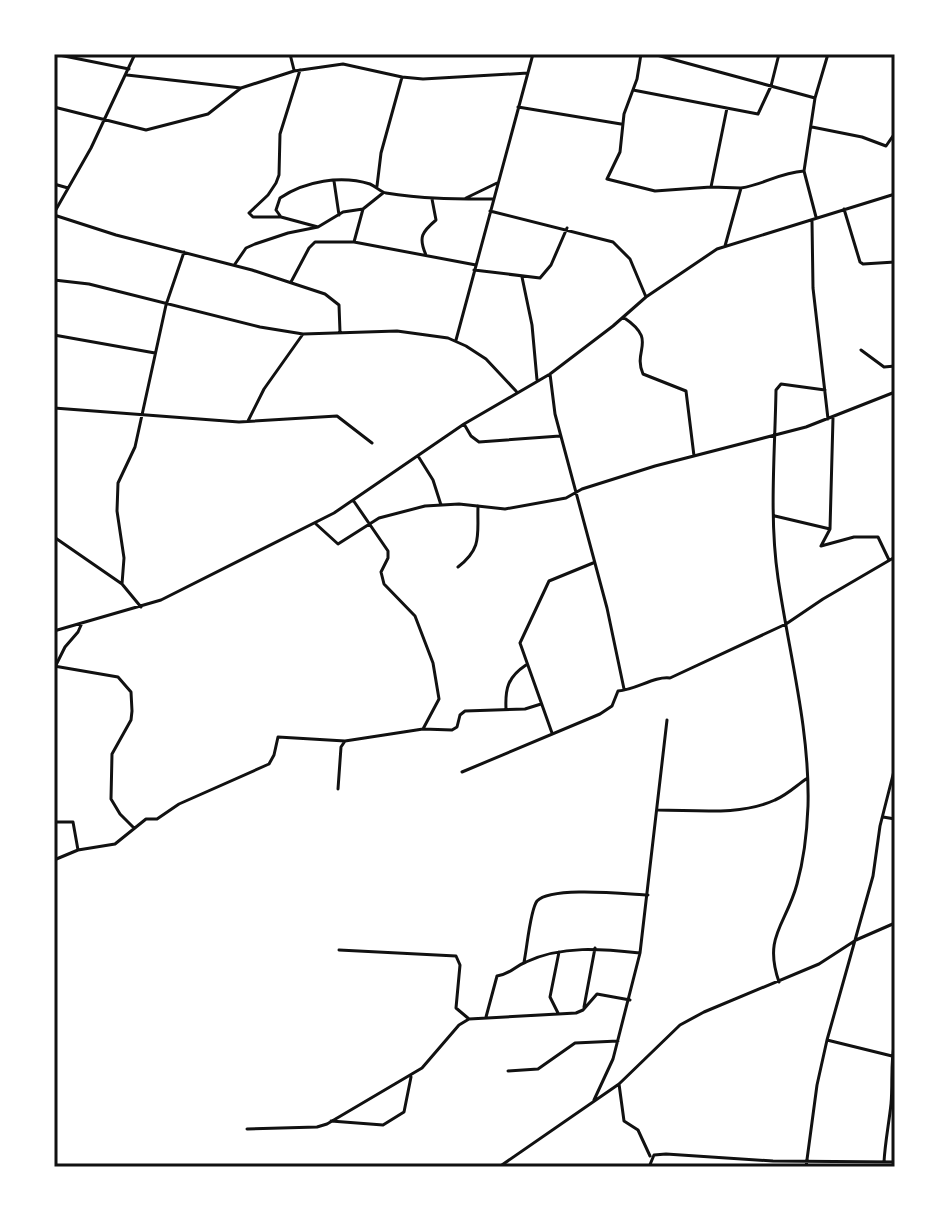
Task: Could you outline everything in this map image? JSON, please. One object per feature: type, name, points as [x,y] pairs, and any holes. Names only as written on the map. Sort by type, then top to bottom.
[{"type":"street","points":[[54,54],[129,69]]},
{"type":"street","points":[[135,54],[106,119],[54,214],[116,235],[235,265],[325,294],[339,305],[340,332]]},
{"type":"street","points":[[290,54],[297,70],[280,134],[276,183],[249,213],[253,217],[281,217],[318,227]]},
{"type":"street","points":[[456,341],[533,54]]},
{"type":"street","points":[[641,54],[633,90],[626,104],[620,152],[607,179],[655,191],[741,188],[760,185],[782,173],[804,171]]},
{"type":"street","points":[[653,54],[815,98]]},
{"type":"street","points":[[633,90],[760,113],[779,54]]},
{"type":"street","points":[[828,54],[815,98],[804,171],[814,219],[813,288],[830,418],[830,529],[821,546],[854,537],[878,537],[889,560]]},
{"type":"street","points":[[54,107],[146,130],[208,114],[241,88],[297,70],[343,64],[402,77],[455,78],[528,73]]},
{"type":"street","points":[[127,75],[241,88]]},
{"type":"street","points":[[376,187],[381,153],[402,77]]},
{"type":"street","points":[[518,107],[623,124]]},
{"type":"street","points":[[711,187],[727,108]]},
{"type":"street","points":[[811,127],[862,137],[886,146],[895,133]]},
{"type":"street","points":[[281,217],[276,210],[280,198],[310,183],[351,180],[376,187],[383,193],[432,199],[493,199]]},
{"type":"street","points":[[334,181],[339,215]]},
{"type":"street","points":[[466,198],[497,183]]},
{"type":"street","points":[[54,184],[68,188]]},
{"type":"street","points":[[725,246],[741,188]]},
{"type":"street","points":[[235,265],[246,248],[288,233],[318,227],[339,215],[363,209],[383,193]]},
{"type":"street","points":[[54,631],[141,607],[181,591],[315,523],[464,424],[550,374],[646,297],[688,267],[725,246],[895,194]]},
{"type":"street","points":[[426,256],[420,241],[422,232],[436,220],[432,199]]},
{"type":"street","points":[[354,242],[363,209]]},
{"type":"street","points":[[844,209],[860,262],[895,262]]},
{"type":"street","points":[[490,211],[608,240],[623,249],[646,297]]},
{"type":"street","points":[[291,282],[315,242],[354,242],[536,279],[544,275],[567,228]]},
{"type":"street","points":[[122,584],[124,558],[117,511],[118,483],[135,447],[166,305],[184,252]]},
{"type":"street","points":[[522,277],[532,325],[537,381]]},
{"type":"street","points":[[54,280],[89,284],[260,327],[303,334],[397,331],[456,341],[486,359],[516,392]]},
{"type":"street","points":[[623,317],[636,326],[643,338],[640,370],[643,374],[686,391],[694,456]]},
{"type":"street","points":[[248,421],[264,389],[303,334]]},
{"type":"street","points":[[54,335],[155,353]]},
{"type":"street","points":[[861,350],[884,367],[895,366]]},
{"type":"street","points":[[550,374],[560,436],[607,608],[624,691]]},
{"type":"street","points":[[779,982],[771,954],[797,887],[807,824],[797,683],[778,576],[775,516],[777,386],[825,390]]},
{"type":"street","points":[[315,523],[336,544],[368,524],[411,509],[441,505],[513,508],[566,498],[582,489],[775,436],[895,392]]},
{"type":"street","points":[[54,408],[248,421],[337,416],[372,443]]},
{"type":"street","points":[[464,424],[479,442],[560,436]]},
{"type":"street","points":[[418,456],[433,480],[441,505]]},
{"type":"street","points":[[353,500],[388,551],[381,572],[384,584],[415,616],[433,663],[439,699],[423,729]]},
{"type":"street","points":[[458,567],[477,548],[478,506]]},
{"type":"street","points":[[775,516],[830,529]]},
{"type":"street","points":[[54,537],[122,584],[141,607]]},
{"type":"street","points":[[462,772],[611,708],[616,693],[663,677],[670,678],[786,624],[895,557]]},
{"type":"street","points":[[552,733],[520,643],[546,586],[554,578],[593,563]]},
{"type":"street","points":[[82,623],[54,666],[118,677],[131,692],[131,720],[112,754],[111,799],[134,828]]},
{"type":"street","points":[[506,709],[506,687],[514,673],[526,664]]},
{"type":"street","points":[[54,860],[78,850],[115,844],[146,819],[157,819],[179,804],[269,764],[278,737],[345,741],[423,729],[455,729],[461,712],[525,709],[541,704]]},
{"type":"street","points":[[594,1100],[618,1041],[640,953],[667,720]]},
{"type":"street","points":[[338,789],[341,747],[345,741]]},
{"type":"street","points":[[806,1167],[817,1085],[827,1040],[873,876],[895,767]]},
{"type":"street","points":[[656,810],[730,810],[759,806],[780,798],[806,779]]},
{"type":"street","points":[[883,817],[895,819]]},
{"type":"street","points":[[54,822],[73,822],[78,850]]},
{"type":"street","points":[[524,962],[534,907],[544,897],[561,893],[648,895]]},
{"type":"street","points":[[499,1167],[619,1084],[680,1025],[819,964],[856,940],[895,923]]},
{"type":"street","points":[[485,1018],[497,976],[510,973],[524,962],[559,952],[595,948],[640,953]]},
{"type":"street","points":[[583,1010],[595,948]]},
{"type":"street","points":[[339,950],[456,956],[460,965],[456,1008],[469,1019]]},
{"type":"street","points":[[559,952],[550,997],[559,1014]]},
{"type":"street","points":[[247,1129],[317,1127],[331,1121],[411,1075],[432,1059],[459,1025],[469,1019],[583,1010],[597,994],[630,1000]]},
{"type":"street","points":[[827,1040],[892,1056]]},
{"type":"street","points":[[884,1162],[887,1122],[893,1108],[892,1056],[895,1040]]},
{"type":"street","points":[[508,1071],[538,1069],[575,1043],[618,1041]]},
{"type":"street","points":[[331,1121],[386,1124],[404,1112],[411,1075]]},
{"type":"street","points":[[619,1084],[624,1121],[638,1130],[641,1142],[650,1154],[649,1167]]},
{"type":"street","points":[[600,1085],[612,1089]]},
{"type":"street","points":[[650,1161],[654,1155],[692,1154],[773,1161],[895,1162]]}]
